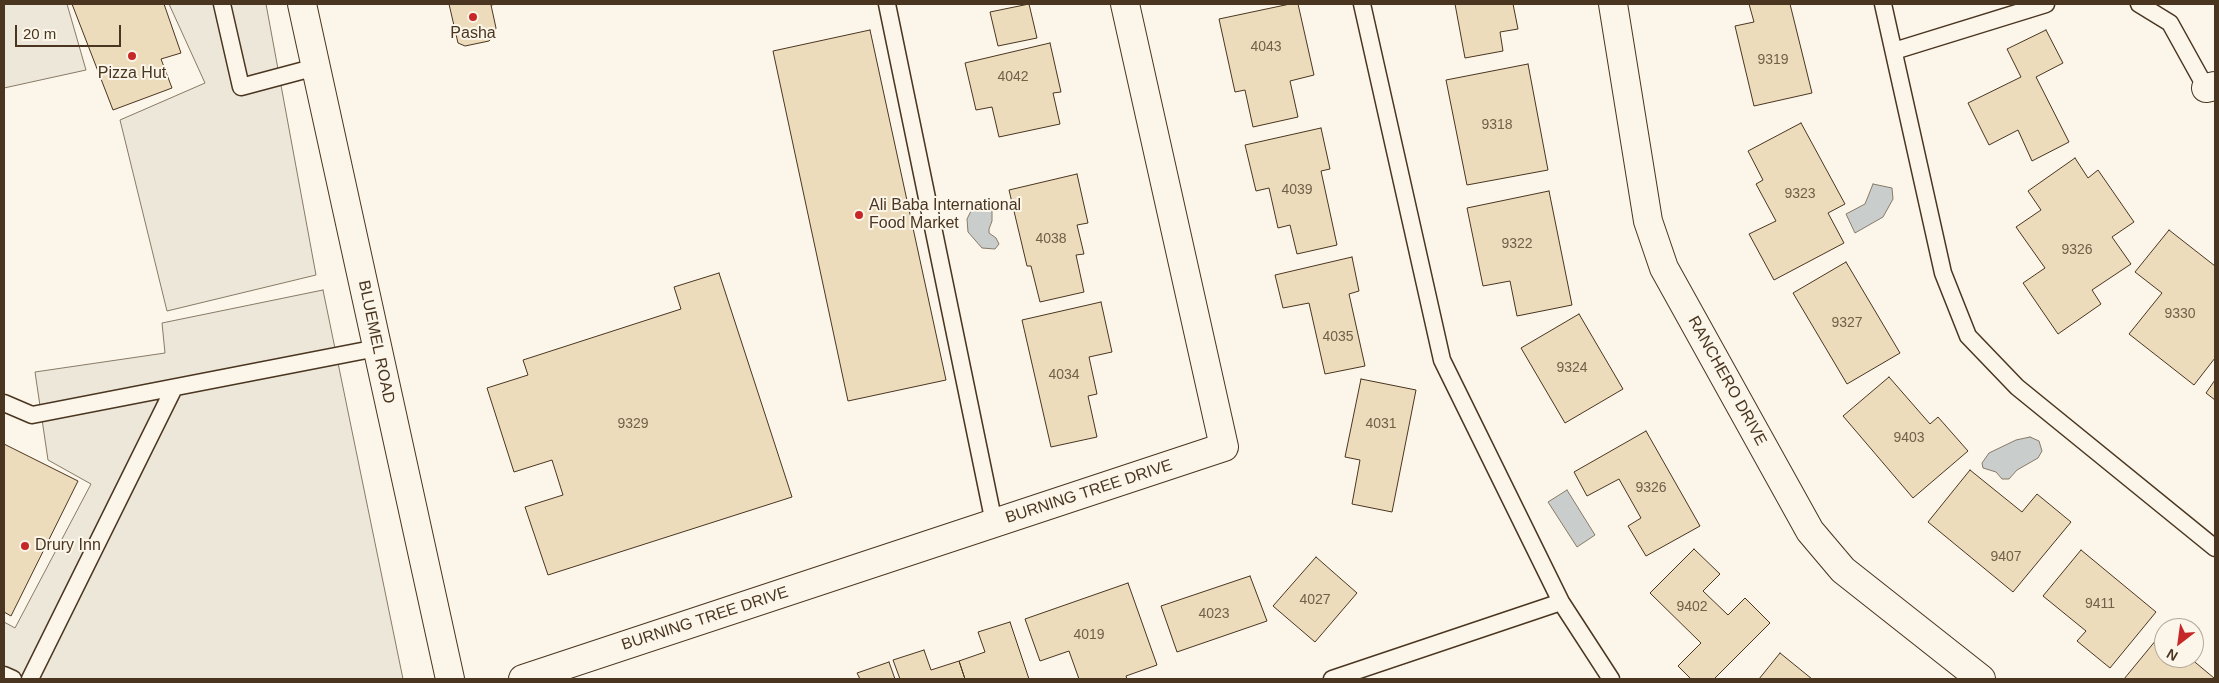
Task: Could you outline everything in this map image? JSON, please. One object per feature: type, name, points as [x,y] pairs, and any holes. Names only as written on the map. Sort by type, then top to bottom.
[{"type":"street","name":"BLUEMEL ROAD","points":[[302,4],[450,679]]},
{"type":"street","name":"BURNING TREE DRIVE","points":[[523,679],[1224,447],[1125,4]]},
{"type":"street","name":"RANCHERO DRIVE","points":[[1613,4],[1648,220],[1664,268],[1810,531],[1843,570],[1981,679]]},
{"type":"lane","points":[[222,4],[242,87],[316,68]]},
{"type":"lane","points":[[887,4],[994,523]]},
{"type":"lane","points":[[1362,4],[1442,360],[1561,602],[1611,679]]},
{"type":"lane","points":[[1883,4],[1943,273],[1968,336],[2017,387],[2215,548]]},
{"type":"lane","points":[[1894,52],[2046,4]]},
{"type":"lane","points":[[2139,4],[2170,23],[2211,87]]},
{"type":"lane","points":[[4,403],[32,415],[377,348]]},
{"type":"lane","points":[[30,679],[174,388]]},
{"type":"lane","points":[[1332,679],[1561,602]]},
{"type":"lane","points":[[4,675],[12,679]]},
{"type":"shaded area","points":[[4,4],[67,4],[86,70],[4,88]]},
{"type":"shaded area","points":[[169,4],[266,4],[316,275],[167,311],[120,120],[205,83]]},
{"type":"shaded area","points":[[1873,184],[1892,188],[1893,199],[1883,217],[1855,233],[1846,214],[1865,204]]},
{"type":"shaded area","points":[[978,203],[983,204],[992,211],[989,233],[996,238],[999,244],[995,249],[982,248],[968,232],[967,219],[972,209]]},
{"type":"shaded area","points":[[323,290],[403,679],[4,679],[4,622],[15,628],[91,484],[48,460],[35,372],[165,353],[162,323]]},
{"type":"shaded area","points":[[2030,437],[2039,441],[2042,451],[2038,458],[2017,470],[2009,479],[2002,479],[1996,472],[1983,468],[1982,463],[1989,453],[2016,440]]},
{"type":"shaded area","points":[[1567,490],[1595,535],[1577,547],[1548,502]]},
{"type":"building","name":"Pizza Hut","points":[[72,4],[164,4],[181,53],[161,59],[172,88],[113,110]]},
{"type":"building","name":"Pasha","points":[[449,4],[497,4],[491,5],[496,28],[493,37],[489,41],[465,46],[458,43]]},
{"type":"building","points":[[1029,4],[1037,38],[998,46],[990,12]]},
{"type":"building","points":[[1298,4],[1314,75],[1290,81],[1298,117],[1253,127],[1245,90],[1235,92],[1219,19]]},
{"type":"building","points":[[1455,4],[1513,4],[1518,29],[1500,32],[1503,51],[1465,58]]},
{"type":"building","points":[[1749,4],[1790,4],[1812,93],[1754,106],[1735,26],[1754,22]]},
{"type":"building","name":"Ali Baba International Food Market","points":[[870,30],[946,380],[848,401],[773,51]]},
{"type":"building","points":[[2046,30],[2063,63],[2036,77],[2069,142],[2032,161],[2018,130],[1989,145],[1968,103],[2021,77],[2007,49]]},
{"type":"building","points":[[1050,43],[1061,92],[1053,93],[1060,124],[999,137],[992,107],[976,110],[965,63]]},
{"type":"building","points":[[1528,64],[1548,170],[1467,185],[1446,80]]},
{"type":"building","points":[[1801,123],[1845,204],[1828,213],[1844,243],[1774,280],[1749,234],[1776,221],[1756,184],[1763,180],[1748,151]]},
{"type":"building","points":[[1321,128],[1330,169],[1321,171],[1337,245],[1297,254],[1290,225],[1278,228],[1269,188],[1256,191],[1245,145]]},
{"type":"building","points":[[2075,158],[2088,178],[2098,170],[2134,222],[2112,237],[2131,264],[2092,290],[2101,304],[2058,334],[2023,283],[2045,268],[2016,227],[2041,210],[2028,191]]},
{"type":"building","points":[[1077,174],[1088,223],[1077,225],[1084,254],[1076,255],[1084,292],[1040,302],[1031,266],[1027,266],[1009,190]]},
{"type":"building","points":[[1549,191],[1572,305],[1517,316],[1510,281],[1483,286],[1467,208]]},
{"type":"building","points":[[2169,230],[2215,266],[2215,358],[2194,385],[2129,334],[2162,293],[2135,272]]},
{"type":"building","points":[[1352,257],[1359,291],[1349,294],[1365,366],[1325,374],[1309,303],[1283,308],[1275,275]]},
{"type":"building","points":[[1846,262],[1900,353],[1847,384],[1793,293]]},
{"type":"building","points":[[719,273],[792,497],[548,575],[525,507],[563,495],[552,460],[514,472],[487,388],[528,375],[523,360],[681,309],[674,287]]},
{"type":"building","points":[[1101,302],[1112,352],[1089,357],[1097,394],[1088,396],[1097,437],[1051,447],[1022,320]]},
{"type":"building","points":[[1579,314],[1623,389],[1565,423],[1521,348]]},
{"type":"building","points":[[1889,377],[1930,424],[1938,417],[1968,451],[1913,498],[1843,416]]},
{"type":"building","points":[[1361,379],[1416,390],[1392,512],[1352,504],[1360,460],[1345,457]]},
{"type":"building","points":[[2215,380],[2215,400],[2206,393]]},
{"type":"building","points":[[1646,431],[1700,526],[1646,556],[1628,526],[1641,518],[1619,479],[1587,496],[1574,472]]},
{"type":"building","name":"Drury Inn","points":[[4,444],[78,481],[11,616],[4,612]]},
{"type":"building","points":[[1970,470],[2022,512],[2037,494],[2071,522],[2013,592],[1928,522]]},
{"type":"building","points":[[1694,549],[1720,574],[1703,591],[1728,615],[1745,598],[1770,623],[1714,679],[1691,679],[1678,666],[1701,643],[1650,593]]},
{"type":"building","points":[[2081,550],[2156,612],[2110,668],[2077,641],[2086,631],[2043,596]]},
{"type":"building","points":[[1316,557],[1357,593],[1315,642],[1273,606]]},
{"type":"building","points":[[1250,576],[1267,621],[1177,652],[1161,606]]},
{"type":"building","points":[[1128,583],[1157,665],[1126,676],[1127,679],[1079,679],[1069,651],[1040,661],[1025,619]]},
{"type":"building","points":[[1010,622],[1029,679],[965,679],[959,661],[985,652],[978,632]]},
{"type":"building","points":[[2154,643],[2154,668],[2202,668],[2214,678],[2215,676],[2215,679],[2124,679]]},
{"type":"building","points":[[924,650],[931,670],[959,661],[965,679],[900,679],[893,660]]},
{"type":"building","points":[[1780,653],[1812,679],[1759,679]]},
{"type":"building","points":[[889,662],[895,679],[860,679],[857,673]]},
{"type":"place","name":"Pasha","points":[[473,17]]},
{"type":"place","name":"Pizza Hut","points":[[132,56]]},
{"type":"place","name":"Ali Baba International Food Market","points":[[859,215]]},
{"type":"place","name":"Drury Inn","points":[[25,546]]}]
